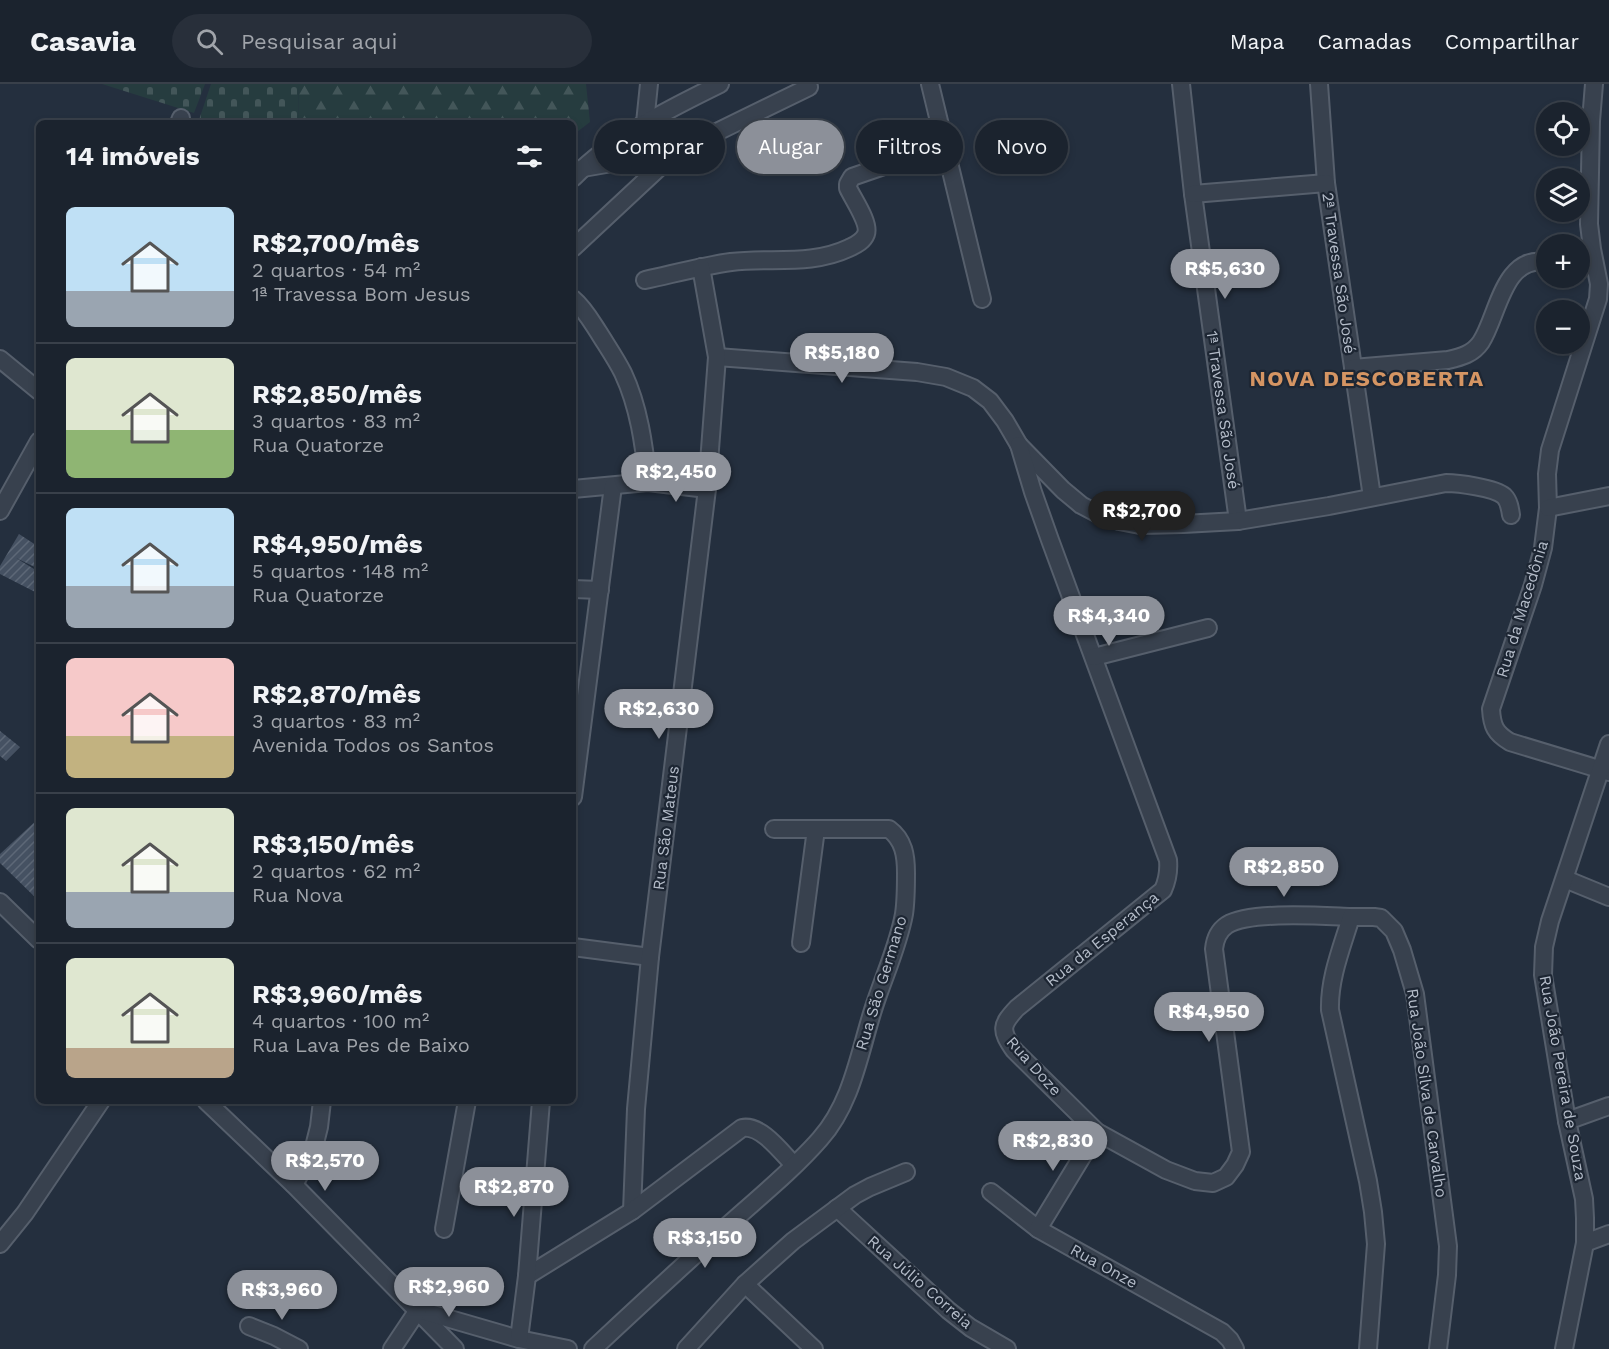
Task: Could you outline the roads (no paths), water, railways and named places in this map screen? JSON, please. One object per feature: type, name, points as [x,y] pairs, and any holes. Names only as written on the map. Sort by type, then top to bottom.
[{"type":"street","points":[[645,120],[650,84]]},
{"type":"street","points":[[651,120],[720,84]]},
{"type":"street","points":[[930,84],[939,120]]},
{"type":"street","name":"1ª Travessa São José","points":[[1181,84],[1193,194],[1238,521]]},
{"type":"street","name":"2ª Travessa São José","points":[[1319,84],[1326,183],[1372,497]]},
{"type":"street","name":"Rua da Macedônia","points":[[1590,258],[1592,249],[1589,224],[1591,121],[1594,84]]},
{"type":"street","points":[[725,128],[809,87]]},
{"type":"street","points":[[578,173],[594,160]]},
{"type":"street","points":[[578,173],[594,170]]},
{"type":"street","points":[[576,245],[652,174]]},
{"type":"street","points":[[645,280],[733,262],[824,258],[857,244],[862,241],[867,231],[866,224],[848,188],[848,183],[852,177],[861,174]]},
{"type":"street","points":[[952,174],[981,299]]},
{"type":"street","points":[[1193,194],[1326,183]]},
{"type":"street","points":[[1353,368],[1448,360],[1472,352],[1481,342],[1500,296],[1515,273],[1522,266],[1536,260]]},
{"type":"street","name":"Rua São Mateus","points":[[632,1211],[636,1109],[650,957],[707,489],[717,357],[701,267]]},
{"type":"street","name":"Rua da Macedônia","points":[[1590,271],[1599,284],[1598,299],[1550,450],[1547,474],[1548,508],[1543,549],[1491,709],[1491,719],[1501,737],[1510,742],[1605,771]]},
{"type":"street","points":[[576,302],[610,349],[623,373],[640,425],[648,482]]},
{"type":"street","points":[[717,357],[917,372],[946,377],[973,388],[990,401],[1019,445],[1037,502],[1094,657],[1208,628]]},
{"type":"street","points":[[0,359],[36,389]]},
{"type":"street","points":[[1019,445],[1081,505],[1100,515],[1140,525],[1238,521],[1446,483],[1458,483],[1498,492],[1508,502],[1510,515]]},
{"type":"street","points":[[0,511],[36,446]]},
{"type":"street","points":[[576,489],[648,482],[707,489]]},
{"type":"street","points":[[576,751],[580,692],[600,590],[613,486]]},
{"type":"street","points":[[1548,508],[1609,496]]},
{"type":"street","points":[[576,589],[600,590]]},
{"type":"street","name":"Rua da Esperança","points":[[1017,1008],[1163,890],[1168,881],[1168,860],[1094,657]]},
{"type":"street","name":"Rua João Pereira de Souza","points":[[1564,1349],[1585,1243],[1584,1199],[1567,1121],[1543,975],[1544,947],[1550,921],[1605,771],[1609,744]]},
{"type":"street","name":"Rua São Germano","points":[[774,829],[889,829],[895,834],[904,850],[906,893],[904,915],[844,1102],[835,1120],[795,1165]]},
{"type":"street","points":[[801,943],[816,829]]},
{"type":"street","points":[[1565,879],[1609,897]]},
{"type":"street","points":[[0,902],[36,937]]},
{"type":"street","name":"Rua João Silva de Carvalho","points":[[1213,1183],[1226,1177],[1236,1165],[1241,1152],[1214,949],[1218,933],[1225,926],[1244,919],[1285,916],[1374,916],[1381,918],[1394,931],[1402,950],[1414,994],[1448,1245],[1447,1275],[1438,1349]]},
{"type":"street","points":[[1351,916],[1329,993],[1330,1010],[1373,1212],[1376,1244],[1368,1349]]},
{"type":"street","points":[[576,947],[650,957]]},
{"type":"street","name":"Rua Doze","points":[[1017,1008],[1004,1024],[1003,1032],[1007,1040],[1014,1050],[1097,1132],[1166,1170],[1195,1181],[1213,1183]]},
{"type":"street","points":[[0,1244],[25,1213],[98,1104]]},
{"type":"street","points":[[209,1104],[294,1185],[455,1349]]},
{"type":"street","points":[[294,1185],[314,1147],[322,1104]]},
{"type":"street","points":[[444,1229],[466,1104]]},
{"type":"street","points":[[519,1339],[541,1104]]},
{"type":"street","points":[[1567,1121],[1609,1106]]},
{"type":"street","points":[[526,1276],[632,1211],[742,1128],[759,1130],[795,1165],[593,1349]]},
{"type":"street","points":[[1038,1229],[1097,1132]]},
{"type":"street","points":[[686,1349],[746,1284],[793,1241],[870,1187],[906,1172]]},
{"type":"street","name":"Rua Onze","points":[[991,1192],[1038,1229],[1222,1332],[1235,1349]]},
{"type":"street","name":"Rua Júlio Correia","points":[[837,1208],[948,1310],[971,1328],[1007,1349]]},
{"type":"street","points":[[1585,1243],[1609,1234]]},
{"type":"street","points":[[746,1284],[814,1349]]},
{"type":"street","points":[[418,1310],[519,1339],[568,1349]]},
{"type":"street","points":[[392,1349],[418,1310]]},
{"type":"street","points":[[249,1326],[299,1349]]},
{"type":"district","name":"NOVA DESCOBERTA","points":[[1367,378]]}]
